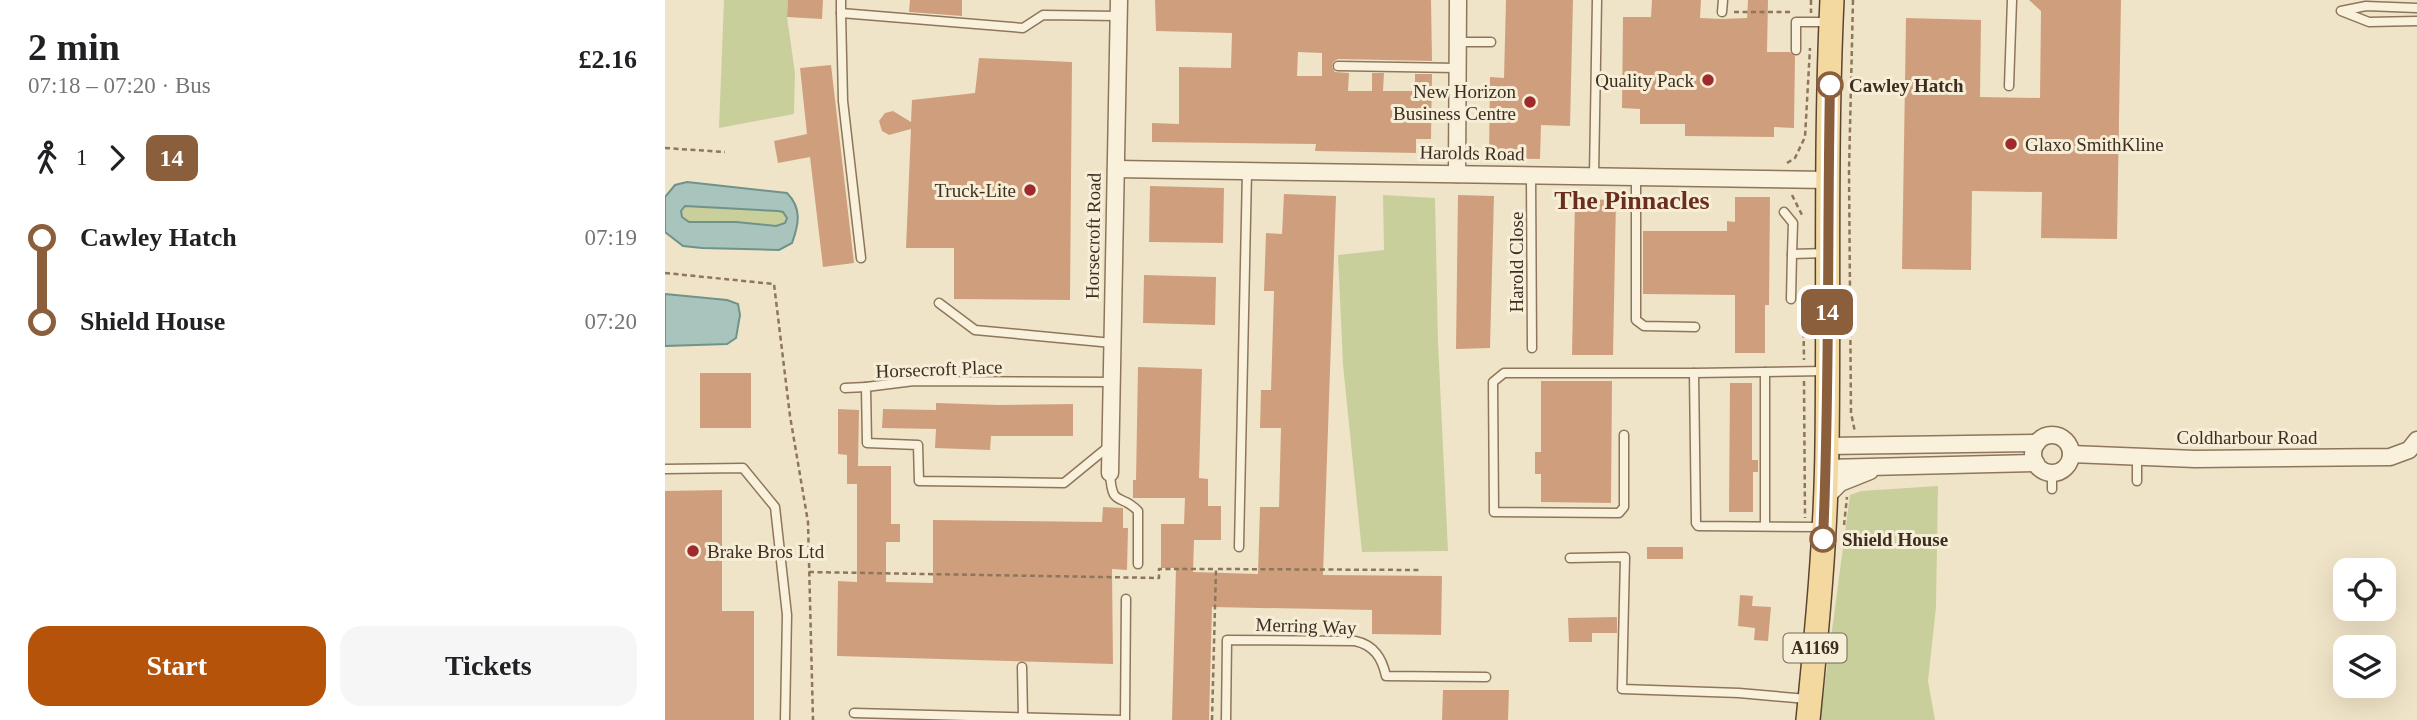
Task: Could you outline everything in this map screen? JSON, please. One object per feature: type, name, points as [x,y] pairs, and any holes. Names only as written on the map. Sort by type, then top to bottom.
[{"type":"main road","name":"A1169","points":[[1809,710],[1822,576],[1815,527],[1825,498],[1827,457],[1828,180],[1825,14]]},
{"type":"street","points":[[1457,174],[1458,0]]},
{"type":"street","name":"Horsecroft Road","points":[[1110,472],[1119,8]]},
{"type":"street","name":"Harolds Road","points":[[1116,169],[1828,180]]},
{"type":"street","points":[[2057,435],[2067,442],[2071,454],[2068,465],[2058,472],[2052,481],[2036,463],[2033,453],[2037,443],[2045,436],[2057,435]]},
{"type":"street","name":"Coldharbour Road","points":[[2071,454],[2195,459],[2391,457],[2409,450],[2417,441]]},
{"type":"street","points":[[1827,457],[2037,443]]},
{"type":"street","points":[[1827,457],[1889,466],[2036,463]]},
{"type":"street","points":[[1825,498],[1840,482],[1889,466]]},
{"type":"lane","points":[[842,0],[843,102],[861,258]]},
{"type":"lane","points":[[1594,176],[1597,0]]},
{"type":"lane","points":[[1722,12],[1723,0]]},
{"type":"lane","points":[[2009,86],[2012,0]]},
{"type":"lane","points":[[2417,8],[2367,6],[2341,11],[2369,22],[2417,21]]},
{"type":"lane","points":[[841,13],[1023,28],[1043,15],[1119,8]]},
{"type":"lane","points":[[1796,50],[1796,22],[1825,14]]},
{"type":"lane","points":[[1457,42],[1491,42]]},
{"type":"lane","points":[[1338,66],[1457,68]]},
{"type":"lane","points":[[1239,547],[1247,171]]},
{"type":"lane","name":"Harold Close","points":[[1531,175],[1532,348]]},
{"type":"lane","points":[[1636,177],[1636,320],[1644,326],[1695,327]]},
{"type":"lane","points":[[1784,212],[1793,223],[1791,299]]},
{"type":"lane","points":[[1792,254],[1826,253]]},
{"type":"lane","points":[[939,303],[975,330],[1112,343]]},
{"type":"lane","points":[[1624,435],[1624,507],[1619,513],[1494,512],[1493,382],[1504,373],[1828,370]]},
{"type":"lane","points":[[1765,372],[1765,526]]},
{"type":"lane","points":[[1694,373],[1698,526],[1815,527]]},
{"type":"lane","name":"Horsecroft Place","points":[[1111,382],[914,381],[866,387],[867,443],[918,445],[919,481],[1064,483],[1111,445]]},
{"type":"lane","points":[[845,388],[866,387]]},
{"type":"lane","points":[[2137,457],[2137,481]]},
{"type":"lane","points":[[665,469],[743,468],[775,507],[787,615],[785,720]]},
{"type":"lane","points":[[1110,472],[1111,492],[1138,512],[1138,564]]},
{"type":"lane","points":[[1570,558],[1625,557],[1622,690],[1738,693],[1809,710]]},
{"type":"lane","points":[[853,713],[962,718],[1123,720],[1126,599]]},
{"type":"lane","name":"Merring Way","points":[[1226,720],[1227,640],[1355,641],[1366,643],[1375,651],[1383,663],[1386,676],[1486,677]]},
{"type":"lane","points":[[1022,667],[1023,717]]},
{"type":"path","points":[[1803,218],[1791,193],[1776,193],[1777,164],[1788,163],[1795,158],[1805,137],[1825,14],[1811,0]]},
{"type":"path","points":[[1853,0],[1849,184],[1851,413],[1855,432]]},
{"type":"path","points":[[1722,12],[1798,12]]},
{"type":"path","points":[[665,148],[725,152]]},
{"type":"path","points":[[1803,254],[1804,513],[1815,527]]},
{"type":"path","points":[[665,273],[774,284],[788,402],[808,522],[813,720]]},
{"type":"path","points":[[809,572],[1159,578],[1159,569],[1419,570]]},
{"type":"path","points":[[1212,720],[1216,569]]},
{"type":"green space","points":[[724,0],[788,0],[787,17],[795,73],[794,114],[719,128]]},
{"type":"green space","points":[[1383,195],[1435,198],[1438,342],[1448,551],[1362,552],[1343,365],[1338,255],[1384,250]]},
{"type":"green space","points":[[685,206],[778,211],[783,212],[787,218],[785,223],[776,226],[736,222],[689,222],[682,217],[680,211]]},
{"type":"green space","points":[[1938,486],[1936,607],[1928,681],[1935,720],[1820,720],[1850,495],[1861,491]]},
{"type":"water","points":[[687,182],[787,193],[795,204],[798,216],[792,243],[779,250],[683,246],[665,232],[665,197],[675,185]],"holes":[[[685,206],[783,212],[787,218],[785,223],[776,226],[736,222],[689,222],[682,217],[681,211]]]},
{"type":"water","points":[[665,294],[727,300],[738,304],[740,315],[736,338],[727,344],[665,346]]},
{"type":"building","points":[[788,0],[823,0],[822,19],[787,17]]},
{"type":"building","points":[[910,0],[962,0],[962,16],[909,12]]},
{"type":"building","points":[[1155,0],[1431,0],[1432,61],[1338,59],[1333,62],[1332,67],[1335,72],[1349,73],[1348,91],[1372,91],[1372,73],[1384,73],[1383,91],[1415,91],[1415,74],[1432,74],[1431,139],[1416,139],[1416,153],[1315,151],[1316,144],[1152,142],[1152,123],[1179,124],[1179,67],[1231,68],[1232,33],[1156,31]],"holes":[[[1298,52],[1322,53],[1322,76],[1297,76]]]},
{"type":"building","name":"New Horizon Business Centre","points":[[1506,0],[1573,0],[1570,126],[1541,125],[1540,159],[1489,158],[1490,77],[1504,78]]},
{"type":"building","name":"Quality Pack","points":[[1652,0],[1701,0],[1700,18],[1722,19],[1747,18],[1748,0],[1768,0],[1767,52],[1790,52],[1795,56],[1794,128],[1774,127],[1774,137],[1685,136],[1685,124],[1640,124],[1640,109],[1622,108],[1623,17],[1651,17]]},
{"type":"building","name":"Glaxo SmithKline","points":[[2029,0],[2121,0],[2117,239],[2041,238],[2042,192],[1972,191],[1971,270],[1902,269],[1906,18],[1981,20],[1980,97],[2040,98],[2041,11]]},
{"type":"building","points":[[979,58],[1072,62],[1070,300],[954,299],[954,248],[906,248],[911,129],[889,135],[882,131],[879,121],[885,113],[893,111],[911,122],[912,100],[975,93]]},
{"type":"building","points":[[831,65],[854,263],[823,267],[810,157],[778,163],[774,141],[807,134],[800,68]]},
{"type":"building","points":[[1150,186],[1224,188],[1223,243],[1149,242]]},
{"type":"building","points":[[1284,194],[1336,196],[1323,575],[1442,576],[1441,635],[1372,634],[1372,610],[1212,607],[1209,720],[1172,720],[1176,568],[1161,568],[1161,524],[1184,524],[1185,498],[1133,498],[1133,480],[1136,480],[1138,367],[1202,369],[1199,478],[1208,479],[1208,506],[1221,506],[1221,540],[1194,540],[1193,572],[1258,574],[1260,507],[1279,507],[1281,428],[1260,428],[1261,390],[1271,390],[1274,291],[1264,291],[1266,233],[1282,234]]},
{"type":"building","points":[[1458,195],[1494,196],[1490,348],[1456,349]]},
{"type":"building","points":[[1735,197],[1770,197],[1769,305],[1765,305],[1765,353],[1735,353],[1735,295],[1643,294],[1643,231],[1727,231],[1727,221],[1735,222]]},
{"type":"building","points":[[1575,199],[1616,200],[1613,355],[1572,355]]},
{"type":"building","points":[[1144,275],[1216,277],[1215,325],[1143,323]]},
{"type":"building","points":[[700,373],[751,373],[751,428],[700,428]]},
{"type":"building","points":[[1541,381],[1612,381],[1611,503],[1541,502],[1541,474],[1535,474],[1535,452],[1541,452]]},
{"type":"building","points":[[1730,383],[1752,383],[1752,460],[1758,460],[1758,472],[1753,472],[1753,512],[1729,512]]},
{"type":"building","points":[[936,403],[1073,404],[1073,436],[991,436],[990,450],[935,448],[936,429],[882,428],[883,409],[936,410]]},
{"type":"building","points":[[838,409],[859,410],[858,466],[891,466],[891,524],[900,524],[900,542],[886,542],[886,582],[933,583],[933,520],[1102,522],[1103,507],[1123,508],[1123,528],[1128,528],[1127,570],[1112,569],[1113,664],[837,656],[838,581],[857,582],[857,484],[847,484],[847,455],[838,454]]},
{"type":"building","name":"Brake Bros Ltd","points":[[722,490],[722,611],[754,611],[754,720],[665,720],[665,491]]},
{"type":"building","points":[[1647,547],[1683,547],[1683,559],[1647,559]]},
{"type":"building","points":[[1740,595],[1753,596],[1752,606],[1771,607],[1768,641],[1754,640],[1755,628],[1738,626]]},
{"type":"building","points":[[1617,617],[1617,633],[1592,633],[1592,642],[1569,642],[1568,618]]},
{"type":"building","points":[[1443,690],[1509,690],[1508,720],[1442,720]]},
{"type":"bus line","name":"14","points":[[1823,539],[1828,446],[1826,253],[1830,85]]},
{"type":"place","name":"Quality Pack","points":[[1708,80]]},
{"type":"place","name":"Cawley Hatch","points":[[1830,85]]},
{"type":"place","name":"New Horizon Business Centre","points":[[1530,102]]},
{"type":"place","name":"Glaxo SmithKline","points":[[2011,144]]},
{"type":"place","name":"Truck-Lite","points":[[1030,190]]},
{"type":"place","name":"Shield House","points":[[1823,539]]},
{"type":"place","name":"Brake Bros Ltd","points":[[693,551]]},
{"type":"district","name":"The Pinnacles","points":[[1632,200]]}]
